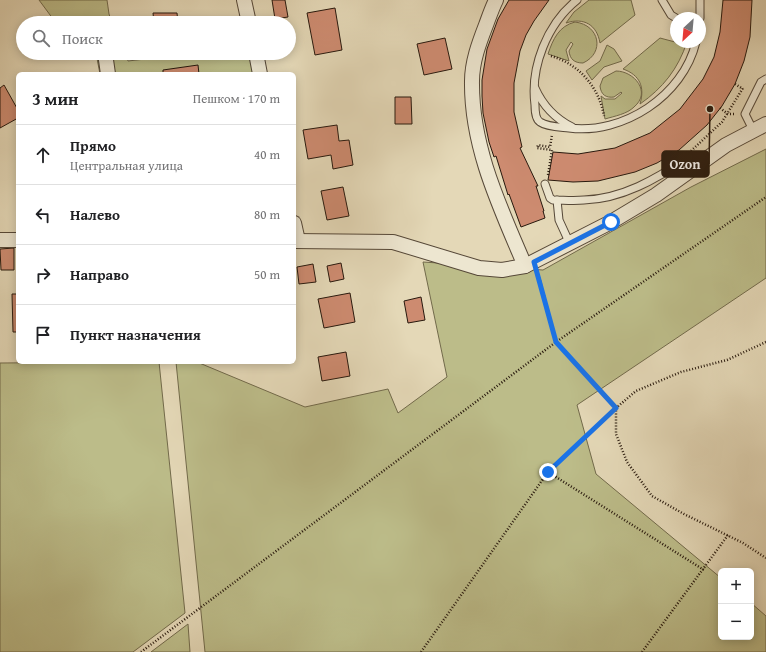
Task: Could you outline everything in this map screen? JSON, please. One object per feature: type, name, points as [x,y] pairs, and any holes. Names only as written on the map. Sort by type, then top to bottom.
[{"type":"street","points":[[244,0],[247,16]]},
{"type":"street","points":[[496,0],[480,39],[472,81],[478,139],[490,184],[530,264]]},
{"type":"street","points":[[106,60],[108,72]]},
{"type":"street","points":[[257,60],[260,72]]},
{"type":"street","points":[[296,241],[393,242],[479,268],[502,270],[530,264],[570,244],[656,196],[726,145],[766,124]]},
{"type":"street","points":[[0,240],[16,240]]},
{"type":"lane","points":[[577,0],[562,15],[551,31],[541,54],[534,84],[534,103],[538,121],[554,127],[576,129],[605,126],[632,117],[649,108],[677,81],[687,64],[694,48]]},
{"type":"lane","points":[[662,0],[670,13]]},
{"type":"lane","points":[[700,0],[700,12]]},
{"type":"lane","points":[[753,130],[745,114],[761,82],[766,79]]},
{"type":"lane","points":[[534,84],[540,99],[550,112],[562,122],[576,129]]},
{"type":"lane","points":[[546,182],[550,198],[557,200],[585,200],[613,196],[643,185],[688,155]]},
{"type":"lane","points":[[557,200],[560,220],[570,244]]},
{"type":"path","points":[[541,54],[566,62],[586,78],[600,100],[605,126]]},
{"type":"path","points":[[688,155],[714,131],[728,114],[743,88]]},
{"type":"path","points":[[720,108],[728,114]]},
{"type":"path","points":[[546,182],[552,150],[537,148],[538,145],[550,147],[550,144]]},
{"type":"path","points":[[141,652],[556,342],[766,197]]},
{"type":"path","points":[[530,264],[556,342],[616,408],[616,434],[627,462],[652,496],[684,514],[728,535],[766,558]]},
{"type":"path","points":[[421,652],[548,472],[616,408],[636,391],[681,372],[727,360],[766,342]]},
{"type":"path","points":[[548,472],[704,570]]},
{"type":"path","points":[[642,652],[704,570],[728,535]]},
{"type":"green space","points":[[39,0],[107,0],[110,16],[51,16]]},
{"type":"green space","points":[[589,0],[631,0],[635,15],[600,43],[596,31],[589,24],[578,21],[566,23],[574,12]]},
{"type":"green space","points":[[575,22],[590,28],[594,34],[597,40],[595,53],[583,63],[577,62],[570,56],[569,51],[573,44],[571,42],[566,50],[569,61],[548,54],[557,34],[569,24]]},
{"type":"green space","points":[[660,38],[670,41],[670,48],[685,48],[679,61],[669,77],[656,91],[640,104],[642,92],[640,82],[634,75],[623,69]]},
{"type":"green space","points":[[607,45],[614,49],[622,61],[604,67],[592,80],[586,71],[600,61]]},
{"type":"green space","points":[[97,60],[256,60],[259,72],[100,72]]},
{"type":"green space","points":[[616,71],[623,72],[634,78],[641,89],[641,95],[639,101],[628,111],[605,119],[601,96],[605,99],[615,99],[622,93],[621,92],[614,97],[609,97],[601,92],[600,86],[603,78]]},
{"type":"green space","points":[[766,149],[766,278],[577,405],[596,474],[718,576],[718,640],[754,640],[754,606],[766,616],[766,652],[205,652],[176,364],[202,364],[305,407],[388,389],[398,413],[447,377],[423,262],[543,270],[691,187]]},
{"type":"green space","points":[[0,363],[159,364],[185,613],[133,652],[0,652]]},
{"type":"green space","points":[[188,624],[190,652],[151,652]]},
{"type":"building","points":[[272,0],[285,0],[288,16],[275,16]]},
{"type":"building","points":[[509,0],[549,0],[526,35],[520,51],[514,83],[514,112],[522,147],[520,148],[538,186],[536,186],[545,218],[521,227],[509,194],[508,195],[496,156],[494,157],[489,142],[483,113],[482,96],[482,80],[487,49],[498,19]]},
{"type":"building","points":[[723,0],[752,0],[750,37],[744,61],[735,84],[722,106],[707,125],[679,150],[657,163],[635,172],[598,181],[573,182],[548,180],[553,152],[578,154],[615,148],[650,133],[680,109],[703,79],[714,57],[720,32]]},
{"type":"building","points":[[335,8],[342,50],[315,55],[307,13]]},
{"type":"building","points":[[153,13],[177,13],[177,16],[153,16]]},
{"type":"building","points":[[445,38],[452,69],[424,75],[417,44]]},
{"type":"building","points":[[198,65],[199,72],[163,72],[163,70]]},
{"type":"building","points":[[4,85],[16,106],[16,119],[0,128],[0,88]]},
{"type":"building","points":[[395,97],[411,97],[412,124],[395,124]]},
{"type":"building","points":[[337,125],[339,141],[349,140],[353,165],[333,169],[331,155],[308,159],[303,130]]},
{"type":"building","points":[[343,187],[349,216],[327,220],[321,191]]},
{"type":"building","points":[[14,248],[14,270],[1,270],[0,249]]},
{"type":"building","points":[[341,263],[344,279],[330,282],[327,266]]},
{"type":"building","points":[[313,264],[316,282],[299,284],[297,267]]},
{"type":"building","points":[[350,293],[355,322],[324,328],[318,299]]},
{"type":"building","points":[[12,294],[16,294],[16,332],[13,332]]},
{"type":"building","points":[[421,297],[425,320],[408,323],[404,301]]},
{"type":"building","points":[[346,352],[350,376],[322,381],[318,357]]},
{"type":"place","name":"Ozon","points":[[710,109]]},
{"type":"route","points":[[548,472],[616,408],[556,342],[534,262],[611,222]]}]
